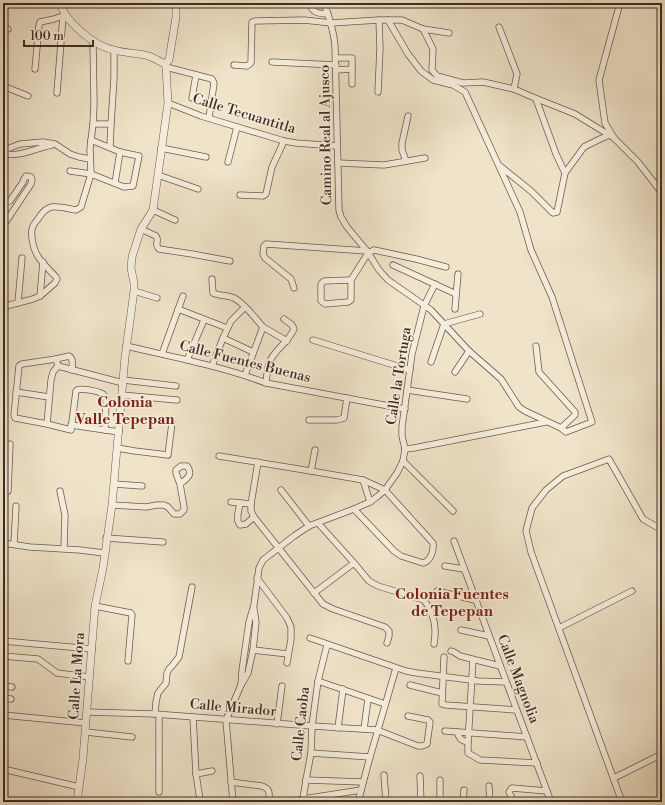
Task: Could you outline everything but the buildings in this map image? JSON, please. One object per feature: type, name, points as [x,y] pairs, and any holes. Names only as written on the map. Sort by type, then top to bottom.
[{"type":"street","points":[[57,94],[64,15],[61,3]]},
{"type":"street","points":[[175,220],[153,210],[168,103],[165,66],[168,60],[176,17],[176,3]]},
{"type":"street","points":[[309,3],[312,10],[328,14]]},
{"type":"street","name":"Camino Real al Ajusco","points":[[324,3],[334,35],[336,58],[339,210],[347,228],[368,252],[379,270],[388,280],[431,310],[469,351],[501,379],[519,407],[563,430]]},
{"type":"street","points":[[612,137],[605,123],[599,80],[620,3]]},
{"type":"street","points":[[35,69],[40,22],[64,15]]},
{"type":"street","points":[[64,15],[93,41],[106,48],[146,55],[165,66],[212,79],[214,83],[209,118]]},
{"type":"street","points":[[234,65],[247,66],[251,63],[252,22],[255,21],[304,20],[331,22],[402,20],[415,24],[423,29],[449,33]]},
{"type":"street","points":[[378,92],[380,48],[379,20]]},
{"type":"street","points":[[388,20],[408,54],[422,71],[433,80],[453,85],[465,92],[520,212],[531,250],[552,297],[592,422],[563,430]]},
{"type":"street","points":[[499,27],[517,74],[514,89]]},
{"type":"street","points":[[423,29],[434,49],[432,70],[437,76],[463,83],[483,82],[514,89],[575,114],[612,137],[638,162],[662,193]]},
{"type":"street","points":[[6,306],[40,296],[55,283],[57,279],[56,276],[38,257],[35,251],[33,244],[33,226],[44,211],[52,207],[76,210],[79,209],[83,201],[91,174],[90,149],[94,104],[93,41]]},
{"type":"street","points":[[110,147],[114,50]]},
{"type":"street","points":[[336,58],[352,58],[352,84]]},
{"type":"street","points":[[272,62],[352,69]]},
{"type":"street","points":[[192,98],[196,75]]},
{"type":"street","points":[[3,86],[28,96]]},
{"type":"street","points":[[536,99],[556,154],[566,173]]},
{"type":"street","name":"Calle Tecuantitla","points":[[168,103],[209,118],[284,141],[337,146]]},
{"type":"street","points":[[406,161],[402,150],[402,143],[408,116]]},
{"type":"street","points":[[93,124],[111,124]]},
{"type":"street","points":[[228,162],[237,127]]},
{"type":"street","points":[[498,165],[531,191],[553,213],[557,212],[566,173],[584,147],[593,142],[612,137]]},
{"type":"street","points":[[70,171],[91,174],[124,187],[133,186],[139,156],[120,152],[91,140]]},
{"type":"street","points":[[240,195],[263,196],[266,194],[272,167],[284,141]]},
{"type":"street","points":[[55,144],[12,156],[3,154],[7,149],[20,144],[43,142],[55,144],[70,154],[90,159]]},
{"type":"street","points":[[161,148],[206,157]]},
{"type":"street","points":[[115,183],[120,152]]},
{"type":"street","points":[[338,163],[384,165],[425,158]]},
{"type":"street","points":[[158,175],[198,189]]},
{"type":"street","points":[[3,203],[10,201],[26,176],[31,178],[31,184],[3,226]]},
{"type":"street","points":[[651,178],[662,184]]},
{"type":"street","name":"Calle La Mora","points":[[78,802],[86,732],[86,712],[95,606],[103,568],[106,538],[112,505],[126,346],[134,291],[131,268],[132,258],[141,229],[153,210]]},
{"type":"street","points":[[141,229],[158,238],[157,246],[159,249],[230,261]]},
{"type":"street","points":[[294,288],[291,279],[265,258],[263,254],[264,246],[266,244],[368,252],[374,250],[416,259],[446,268]]},
{"type":"street","points":[[351,280],[324,281],[321,284],[321,301],[325,304],[348,302],[350,300],[351,280],[368,252]]},
{"type":"street","points":[[18,303],[22,258]]},
{"type":"street","points":[[40,296],[43,262]]},
{"type":"street","points":[[393,265],[456,294]]},
{"type":"street","points":[[455,309],[458,274]]},
{"type":"street","points":[[212,279],[212,292],[236,299],[263,327],[287,341]]},
{"type":"street","name":"Calle la Tortuga","points":[[254,605],[259,568],[263,560],[309,526],[370,502],[385,490],[397,473],[403,461],[405,449],[402,436],[402,427],[412,354],[424,306],[435,284]]},
{"type":"street","points":[[134,291],[156,298]]},
{"type":"street","points":[[162,354],[183,296]]},
{"type":"street","points":[[212,366],[227,328],[231,321],[245,307]]},
{"type":"street","points":[[178,309],[227,328]]},
{"type":"street","points":[[431,362],[444,324],[480,314]]},
{"type":"street","points":[[266,383],[268,366],[271,358],[287,341],[294,329],[292,325],[284,319]]},
{"type":"street","points":[[187,360],[204,320]]},
{"type":"street","points":[[245,375],[263,327]]},
{"type":"street","points":[[223,338],[253,352]]},
{"type":"street","points":[[313,340],[410,370]]},
{"type":"street","name":"Calle Fuentes Buenas","points":[[126,346],[212,366],[245,375],[266,383],[405,409]]},
{"type":"street","points":[[536,346],[539,372],[575,412],[575,415],[563,430]]},
{"type":"street","points":[[455,372],[469,351]]},
{"type":"street","points":[[72,370],[73,360],[69,356],[22,364],[19,366],[14,415],[15,418],[71,430],[76,392],[81,388],[100,393],[105,396],[105,430]]},
{"type":"street","points":[[56,359],[58,366]]},
{"type":"street","points":[[58,366],[123,382],[176,386]]},
{"type":"street","points":[[47,424],[53,372],[58,366]]},
{"type":"street","points":[[407,390],[467,399]]},
{"type":"street","points":[[16,392],[49,397]]},
{"type":"street","points":[[122,395],[177,400]]},
{"type":"street","points":[[309,420],[337,420],[344,418],[347,398]]},
{"type":"street","points":[[405,449],[546,422]]},
{"type":"street","points":[[117,448],[168,455],[172,423]]},
{"type":"street","points":[[71,425],[119,432]]},
{"type":"street","points":[[3,491],[8,491],[10,444]]},
{"type":"street","points":[[312,471],[315,450]]},
{"type":"street","points":[[219,456],[363,480],[385,490],[433,543],[434,546],[427,562],[424,563],[415,561],[401,556],[394,551],[354,509]]},
{"type":"street","points":[[622,802],[531,552],[526,531],[532,508],[546,490],[563,476],[609,459],[643,519],[662,530]]},
{"type":"street","points":[[403,461],[453,511]]},
{"type":"street","points":[[258,462],[251,504],[251,511],[254,517],[323,604],[333,609],[385,627],[389,631],[387,643]]},
{"type":"street","points":[[363,480],[370,502]]},
{"type":"street","points":[[114,484],[142,486]]},
{"type":"street","points":[[112,505],[146,507],[164,505],[174,514],[180,514],[184,510],[180,484]]},
{"type":"street","points":[[281,490],[309,526]]},
{"type":"street","points":[[60,491],[65,515],[64,548]]},
{"type":"street","points":[[231,502],[251,504]]},
{"type":"street","points":[[240,503],[237,520],[238,523],[240,525],[246,524],[254,517]]},
{"type":"street","points":[[14,544],[16,506]]},
{"type":"street","points":[[318,523],[369,581],[378,586],[424,600],[435,624],[436,634],[434,644]]},
{"type":"street","points":[[106,538],[163,542]]},
{"type":"street","name":"Calle Magnolia","points":[[454,541],[551,802]]},
{"type":"street","points":[[3,543],[30,547],[64,548],[104,553]]},
{"type":"street","points":[[314,593],[354,563]]},
{"type":"street","points":[[445,566],[464,569]]},
{"type":"street","points":[[257,578],[287,618],[291,627],[291,639],[287,663]]},
{"type":"street","points":[[159,792],[156,702],[158,693],[166,683],[169,669],[179,657],[192,587]]},
{"type":"street","points":[[437,591],[475,600]]},
{"type":"street","points":[[559,628],[632,591]]},
{"type":"street","points":[[233,802],[226,720],[241,685],[248,673],[253,650],[256,622],[254,605]]},
{"type":"street","points":[[241,685],[249,622],[254,605]]},
{"type":"street","points":[[95,606],[130,613],[132,615],[128,661]]},
{"type":"street","points":[[461,630],[489,636]]},
{"type":"street","points":[[310,638],[396,668],[417,673],[472,680],[506,682]]},
{"type":"street","points":[[3,641],[92,649]]},
{"type":"street","name":"Calle Caoba","points":[[300,801],[311,753],[312,726],[318,681],[327,645]]},
{"type":"street","points":[[253,650],[288,654]]},
{"type":"street","points":[[451,652],[473,660],[500,666]]},
{"type":"street","points":[[3,656],[38,659],[57,673],[89,677]]},
{"type":"street","points":[[444,657],[442,704],[516,710]]},
{"type":"street","points":[[473,660],[468,753],[480,760],[537,763]]},
{"type":"street","points":[[358,802],[377,730],[396,668]]},
{"type":"street","points":[[318,681],[385,704]]},
{"type":"street","points":[[410,685],[442,693]]},
{"type":"street","points":[[3,686],[12,687]]},
{"type":"street","points":[[277,724],[282,686]]},
{"type":"street","points":[[338,728],[343,689]]},
{"type":"street","points":[[3,698],[11,699]]},
{"type":"street","points":[[364,729],[368,698]]},
{"type":"street","name":"Calle Mirador","points":[[86,712],[193,717],[377,730],[418,746],[424,746],[427,744],[430,722],[428,720],[408,716]]},
{"type":"street","points":[[3,715],[86,723]]},
{"type":"street","points":[[193,717],[196,774],[200,800]]},
{"type":"street","points":[[445,731],[527,737]]},
{"type":"street","points":[[86,732],[132,737]]},
{"type":"street","points":[[457,732],[462,741],[468,742]]},
{"type":"street","points":[[311,753],[370,757]]},
{"type":"street","points":[[614,778],[662,754]]},
{"type":"street","points":[[3,769],[79,787]]},
{"type":"street","points":[[196,774],[212,771]]},
{"type":"street","points":[[384,775],[386,802]]},
{"type":"street","points":[[420,776],[421,802]]},
{"type":"street","points":[[306,780],[363,782]]},
{"type":"street","points":[[440,780],[440,802]]},
{"type":"street","points":[[231,782],[266,787],[269,789],[269,802]]},
{"type":"street","points":[[489,786],[490,802]]},
{"type":"street","points":[[514,802],[509,792],[512,788],[546,791]]},
{"type":"street","points":[[300,801],[361,790]]},
{"type":"street","points":[[463,802],[464,790]]},
{"type":"street","points":[[3,800],[12,802]]},
{"type":"district","name":"Colonia Valle Tepepan","points":[[125,410]]},
{"type":"district","name":"Colonia Fuentes de Tepepan","points":[[452,602]]}]
